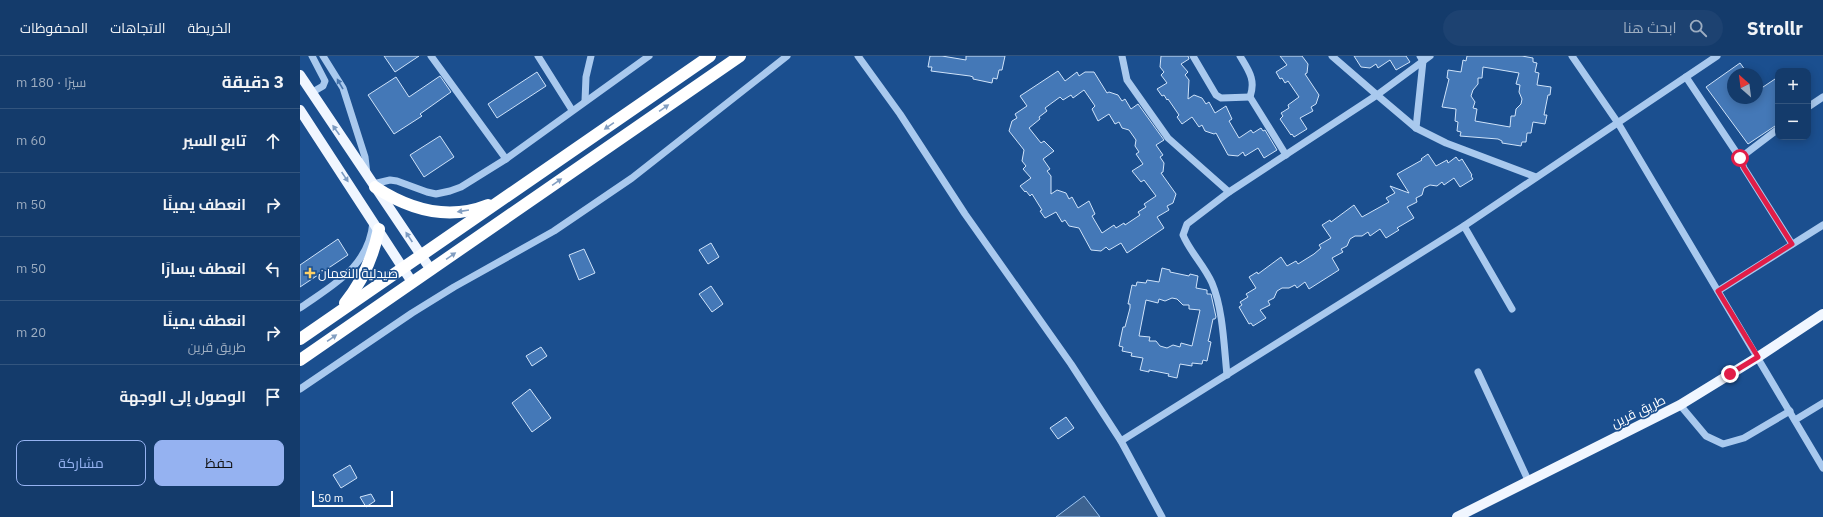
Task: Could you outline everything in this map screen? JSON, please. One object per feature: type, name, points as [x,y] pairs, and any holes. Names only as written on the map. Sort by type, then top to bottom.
[{"type":"highway","points":[[300,339],[710,56]]},
{"type":"highway","points":[[300,360],[740,56]]},
{"type":"highway","points":[[374,186],[394,199],[414,208],[436,212],[458,212],[480,208],[501,200]]},
{"type":"highway","points":[[329,319],[345,302],[362,278],[370,263],[376,224]]},
{"type":"main road","points":[[300,75],[431,270]]},
{"type":"main road","points":[[300,110],[376,224],[412,282]]},
{"type":"main road","name":"طريق قرين","points":[[1457,517],[1680,405],[1758,357],[1823,314]]},
{"type":"street","points":[[311,93],[323,86],[325,82],[312,56]]},
{"type":"street","points":[[323,56],[343,88],[365,157],[367,174]]},
{"type":"street","points":[[431,56],[506,159]]},
{"type":"street","points":[[538,56],[572,110]]},
{"type":"street","points":[[585,101],[586,77],[591,56]]},
{"type":"street","points":[[374,186],[390,180],[402,182],[436,194],[450,192],[461,187],[506,159],[649,56]]},
{"type":"street","points":[[300,389],[412,312],[554,231],[632,178],[787,56]]},
{"type":"street","points":[[858,56],[900,114],[965,214],[1071,364],[1121,441],[1162,517]]},
{"type":"street","points":[[1122,56],[1127,80],[1168,138],[1229,192]]},
{"type":"street","points":[[1193,56],[1216,95],[1221,98],[1250,97]]},
{"type":"street","points":[[1240,56],[1253,77],[1253,89],[1250,97]]},
{"type":"street","points":[[1332,56],[1416,128],[1446,143],[1536,177]]},
{"type":"street","points":[[1227,375],[1221,320],[1212,282],[1188,246],[1183,235],[1187,224],[1229,192],[1377,95],[1422,58],[1430,56]]},
{"type":"street","points":[[1572,56],[1618,123],[1794,420],[1820,458],[1823,468]]},
{"type":"street","points":[[1121,441],[1464,226],[1717,56]]},
{"type":"street","points":[[1416,128],[1422,58]]},
{"type":"street","points":[[1686,77],[1740,158],[1744,168],[1792,244]]},
{"type":"street","points":[[1250,97],[1286,155]]},
{"type":"street","points":[[1811,105],[1823,97]]},
{"type":"street","points":[[1740,158],[1775,130]]},
{"type":"street","points":[[300,308],[356,265],[366,249],[376,224]]},
{"type":"street","points":[[1718,291],[1823,225]]},
{"type":"street","points":[[1464,226],[1512,309]]},
{"type":"street","points":[[1478,372],[1528,480]]},
{"type":"street","points":[[1794,420],[1823,403]]},
{"type":"street","points":[[1680,405],[1706,436],[1723,444],[1744,438],[1790,411]]},
{"type":"water","points":[[1084,496],[1100,517],[1056,517]]},
{"type":"building","points":[[384,56],[419,56],[395,72]]},
{"type":"building","points":[[930,56],[942,56],[966,60],[966,56],[1005,56],[1002,70],[999,70],[997,79],[993,78],[992,83],[973,79],[973,77],[970,76],[931,71],[932,67],[928,67]]},
{"type":"building","points":[[1161,56],[1188,56],[1189,59],[1181,64],[1188,72],[1185,75],[1189,80],[1188,99],[1194,95],[1202,98],[1206,104],[1209,102],[1215,113],[1226,106],[1232,119],[1229,121],[1239,138],[1251,130],[1253,133],[1261,128],[1263,131],[1265,130],[1277,150],[1264,158],[1258,148],[1245,156],[1243,152],[1238,156],[1228,155],[1216,133],[1214,134],[1205,131],[1202,125],[1199,127],[1192,117],[1182,124],[1177,117],[1179,115],[1168,99],[1167,100],[1164,95],[1162,96],[1157,89],[1167,83],[1161,75],[1164,72],[1160,67]]},
{"type":"building","points":[[1280,56],[1302,56],[1308,64],[1307,73],[1305,74],[1319,95],[1316,104],[1311,107],[1313,111],[1300,118],[1307,129],[1294,137],[1280,119],[1283,116],[1281,113],[1289,108],[1288,105],[1299,97],[1288,81],[1285,83],[1282,78],[1280,79],[1276,72],[1287,65]]},
{"type":"building","points":[[1354,56],[1406,56],[1410,62],[1396,70],[1390,60],[1378,68],[1376,64],[1370,68],[1361,67]]},
{"type":"building","points":[[1467,56],[1522,56],[1533,58],[1533,62],[1537,63],[1535,72],[1539,73],[1537,85],[1551,87],[1544,115],[1547,115],[1545,124],[1533,122],[1531,133],[1527,133],[1526,142],[1522,142],[1521,146],[1502,143],[1502,141],[1498,139],[1460,136],[1461,132],[1457,131],[1458,122],[1455,121],[1456,109],[1442,107],[1449,79],[1447,78],[1448,70],[1461,72],[1463,60],[1466,61]],"holes":[[[1483,67],[1519,73],[1516,84],[1520,85],[1519,92],[1522,99],[1521,104],[1516,109],[1515,116],[1511,116],[1510,127],[1475,121],[1477,109],[1473,108],[1475,102],[1471,96],[1473,90],[1478,84],[1478,78],[1482,78]]]},
{"type":"building","points":[[1740,63],[1744,68],[1733,68]]},
{"type":"building","points":[[1058,71],[1065,81],[1077,72],[1079,76],[1085,72],[1094,72],[1107,93],[1109,92],[1118,95],[1122,101],[1125,99],[1131,109],[1138,104],[1164,140],[1156,145],[1163,155],[1160,157],[1164,163],[1163,172],[1161,173],[1176,194],[1173,203],[1167,206],[1169,210],[1157,217],[1164,228],[1127,253],[1121,243],[1109,250],[1106,247],[1101,251],[1091,250],[1079,228],[1069,226],[1065,220],[1062,222],[1056,212],[1045,218],[1032,194],[1030,196],[1020,186],[1031,178],[1023,169],[1026,166],[1022,161],[1024,150],[1009,131],[1012,121],[1017,118],[1015,114],[1027,106],[1020,96]],"holes":[[[1084,90],[1095,106],[1092,109],[1098,121],[1109,114],[1115,124],[1119,122],[1122,128],[1129,130],[1136,140],[1135,146],[1139,152],[1136,154],[1143,164],[1132,171],[1141,182],[1144,180],[1156,196],[1144,204],[1146,207],[1138,212],[1140,215],[1125,225],[1124,223],[1116,228],[1114,225],[1102,233],[1092,216],[1095,214],[1089,201],[1078,208],[1072,197],[1069,199],[1066,193],[1057,190],[1051,194],[1051,176],[1047,171],[1050,169],[1043,159],[1054,151],[1044,141],[1041,143],[1029,128],[1047,111],[1045,108],[1060,97],[1063,100],[1071,95],[1073,98]]]},
{"type":"building","points":[[537,72],[546,86],[497,118],[488,104]]},
{"type":"building","points":[[1727,72],[1727,104],[1763,104],[1763,87],[1775,79],[1775,126],[1748,144],[1706,87]]},
{"type":"building","points":[[440,76],[451,92],[420,114],[422,116],[394,134],[368,95],[396,77],[409,97]]},
{"type":"building","points":[[440,136],[454,157],[424,177],[410,155]]},
{"type":"building","points":[[1428,154],[1436,166],[1447,160],[1448,163],[1456,157],[1459,161],[1462,159],[1473,179],[1460,187],[1454,178],[1444,185],[1442,182],[1437,186],[1430,185],[1424,188],[1422,195],[1416,198],[1417,202],[1407,207],[1414,218],[1397,228],[1399,230],[1386,238],[1380,229],[1370,236],[1368,232],[1362,236],[1355,236],[1350,239],[1347,246],[1341,249],[1343,252],[1332,258],[1339,270],[1309,289],[1305,282],[1297,288],[1295,285],[1289,288],[1282,288],[1277,291],[1274,298],[1268,301],[1270,305],[1260,310],[1266,318],[1253,326],[1251,323],[1249,324],[1239,307],[1242,305],[1240,302],[1248,297],[1246,294],[1256,288],[1249,277],[1257,272],[1258,274],[1281,257],[1287,266],[1296,261],[1298,264],[1314,254],[1321,248],[1319,245],[1331,238],[1322,225],[1330,220],[1331,222],[1354,205],[1362,217],[1389,202],[1386,198],[1395,193],[1390,186],[1409,193],[1397,174],[1422,160],[1421,159]]},
{"type":"building","points":[[338,239],[348,255],[300,287],[300,265]]},
{"type":"building","points":[[711,243],[719,257],[708,264],[699,250]]},
{"type":"building","points":[[584,249],[595,273],[579,280],[569,255]]},
{"type":"building","points":[[1162,268],[1170,270],[1170,272],[1189,276],[1190,274],[1198,276],[1196,288],[1207,290],[1207,294],[1211,294],[1216,317],[1213,319],[1208,341],[1211,342],[1207,361],[1203,360],[1202,364],[1192,363],[1192,366],[1180,364],[1177,378],[1168,376],[1169,374],[1149,370],[1149,372],[1140,370],[1143,358],[1131,356],[1132,353],[1122,351],[1123,347],[1119,346],[1123,327],[1125,327],[1130,308],[1130,304],[1128,304],[1132,285],[1136,286],[1137,282],[1146,283],[1147,280],[1159,282]],"holes":[[[1172,298],[1177,299],[1183,305],[1189,305],[1189,309],[1200,310],[1192,346],[1181,343],[1180,347],[1173,345],[1167,348],[1160,346],[1156,341],[1149,341],[1150,337],[1139,336],[1146,300],[1158,303],[1159,299],[1165,301]]]},
{"type":"building","points":[[711,286],[723,304],[712,312],[699,294]]},
{"type":"building","points":[[541,347],[547,356],[532,366],[526,356]]},
{"type":"building","points":[[530,389],[551,418],[532,432],[512,403]]},
{"type":"building","points":[[1066,417],[1074,428],[1058,439],[1050,428]]},
{"type":"building","points":[[350,465],[357,478],[341,488],[333,475]]},
{"type":"building","points":[[371,494],[375,501],[366,507],[360,497]]},
{"type":"place","name":"صيدلية النعمان","points":[[310,273]]},
{"type":"route","points":[[1730,374],[1758,357],[1718,291],[1792,244],[1744,168],[1740,158]]}]
